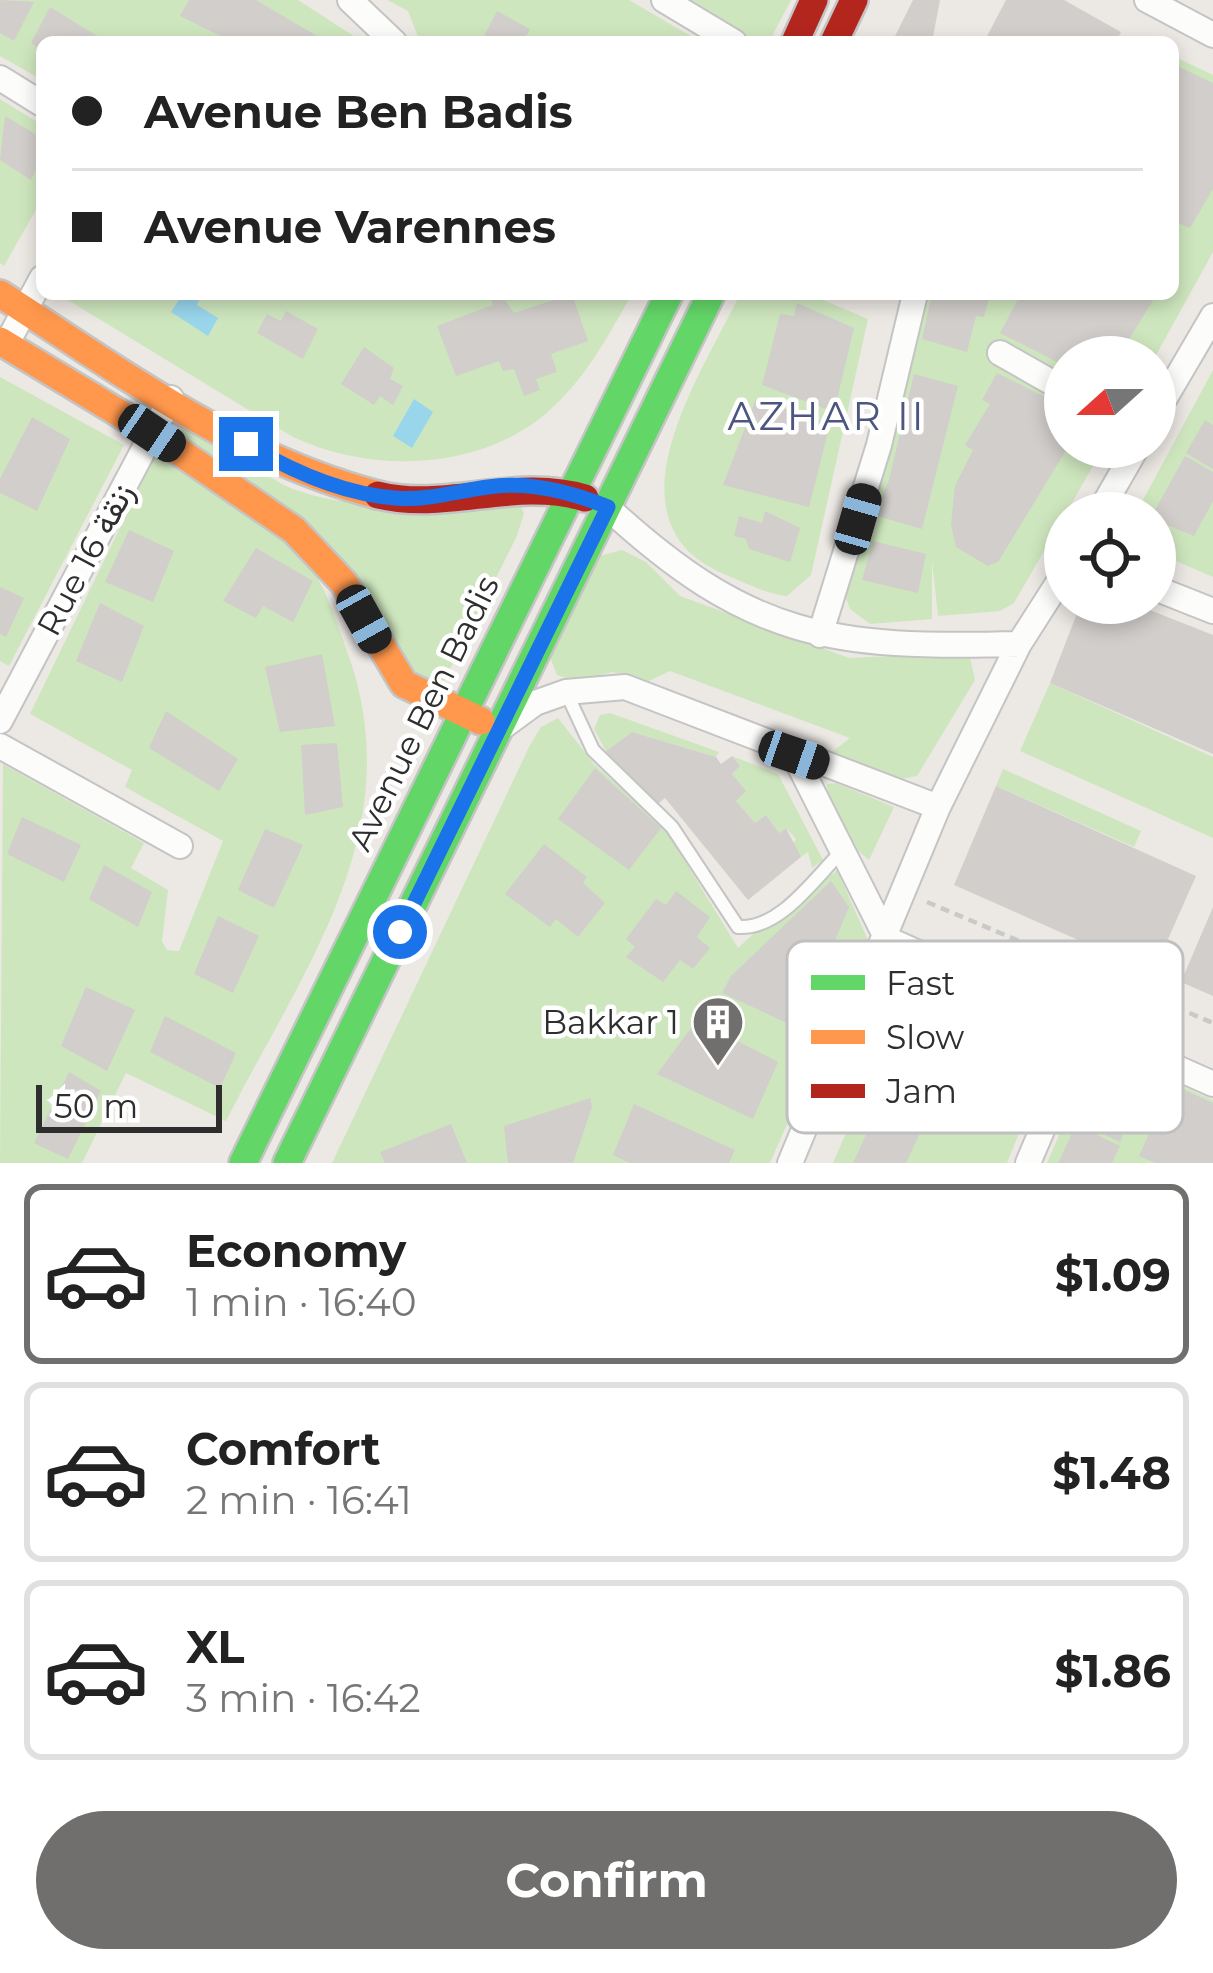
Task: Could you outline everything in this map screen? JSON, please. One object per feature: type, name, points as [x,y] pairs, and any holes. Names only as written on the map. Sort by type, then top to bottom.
[{"type":"main road","points":[[798,36],[814,0]]},
{"type":"main road","points":[[837,36],[854,0]]},
{"type":"main road","name":"Avenue Ben Badis","points":[[243,1163],[666,300]]},
{"type":"main road","points":[[287,1163],[708,300]]},
{"type":"main road","points":[[12,302],[284,467],[346,489],[395,498],[438,497],[494,486],[569,492],[608,507]]},
{"type":"main road","points":[[3,343],[152,433],[294,530],[344,583],[404,684],[499,729]]},
{"type":"street","points":[[350,0],[388,36]]},
{"type":"street","points":[[664,0],[724,36]]},
{"type":"street","points":[[1147,0],[1213,35]]},
{"type":"street","points":[[0,78],[36,100]]},
{"type":"street","points":[[3,343],[12,302],[36,283]]},
{"type":"street","points":[[820,635],[879,446],[914,300]]},
{"type":"street","points":[[1176,380],[1213,316]]},
{"type":"street","points":[[1000,353],[1044,378]]},
{"type":"street","name":"Rue 16 زنقة","points":[[0,721],[171,398]]},
{"type":"street","points":[[608,507],[658,554],[725,600],[820,635],[927,647],[1019,644]]},
{"type":"street","points":[[1176,596],[1213,610]]},
{"type":"street","points":[[887,940],[938,807],[1019,644],[1044,605]]},
{"type":"street","points":[[499,729],[535,703],[566,692],[625,687],[938,807]]},
{"type":"street","points":[[0,746],[180,846]]},
{"type":"street","points":[[794,755],[887,940]]},
{"type":"street","points":[[1183,1071],[1213,1084]]},
{"type":"street","points":[[790,1163],[803,1133]]},
{"type":"street","points":[[1028,1163],[1041,1133]]},
{"type":"lane","points":[[566,692],[593,750],[672,827],[738,927],[763,924],[777,915],[844,849]]},
{"type":"path","points":[[905,892],[1020,941]]},
{"type":"path","points":[[1183,1010],[1213,1023]]},
{"type":"green space","points":[[0,0],[298,0],[354,36],[36,36],[36,77],[0,56]]},
{"type":"green space","points":[[387,0],[629,0],[691,36],[418,36],[408,11]]},
{"type":"green space","points":[[682,0],[791,0],[772,36],[745,36]]},
{"type":"green space","points":[[1179,59],[1213,75],[1213,252],[1167,336],[1044,336],[1044,468],[1092,468],[1078,492],[1044,492],[1044,551],[1014,603],[1000,611],[938,616],[932,561],[932,619],[870,624],[850,609],[845,595],[920,300],[1179,300]]},
{"type":"green space","points":[[0,99],[36,121],[36,210],[4,266],[0,263]]},
{"type":"green space","points":[[68,300],[628,300],[577,381],[526,428],[496,444],[463,455],[393,461],[358,457],[293,437]]},
{"type":"green space","points":[[737,300],[823,300],[868,319],[811,575],[787,596],[726,575],[689,551],[669,520],[665,484],[671,445]]},
{"type":"green space","points":[[1213,370],[1213,577],[1176,561],[1176,492],[1147,492],[1160,468],[1176,468],[1176,439]]},
{"type":"green space","points":[[0,377],[124,445],[9,666],[0,661]]},
{"type":"green space","points":[[178,429],[208,437],[279,482],[320,497],[404,505],[517,500],[524,513],[517,536],[439,691],[394,654]]},
{"type":"green space","points":[[155,455],[272,530],[305,560],[319,581],[347,651],[364,716],[366,778],[358,837],[316,952],[226,1121],[126,1073],[82,1163],[0,1163],[3,764],[144,843],[131,868],[168,890],[162,941],[167,950],[179,951],[223,841],[125,787],[132,770],[30,714]]},
{"type":"green space","points":[[622,550],[646,562],[680,596],[849,658],[960,653],[970,657],[975,680],[917,776],[897,780],[832,752],[850,738],[670,671],[649,681],[613,672],[576,681],[557,675],[550,657],[595,557]]},
{"type":"green space","points":[[1050,683],[1213,757],[1213,838],[1020,751]]},
{"type":"green space","points":[[610,713],[719,752],[716,757],[632,732],[606,751],[594,729],[600,715]]},
{"type":"green space","points":[[558,718],[594,764],[664,827],[738,948],[826,867],[832,875],[837,870],[868,940],[787,941],[787,1124],[770,1163],[332,1163],[541,727]]},
{"type":"green space","points":[[732,756],[778,774],[823,860],[812,868],[808,852],[801,857],[791,846],[796,839],[786,828],[779,833],[766,815],[755,823],[736,801],[745,791],[732,774],[740,766]]},
{"type":"green space","points":[[1003,769],[1141,831],[1134,847],[996,786]]},
{"type":"green space","points":[[836,783],[894,807],[869,860],[858,851],[827,793],[827,784]]},
{"type":"green space","points":[[1183,1087],[1213,1100],[1213,1163],[1047,1163],[1060,1133],[1183,1133]]},
{"type":"green space","points":[[846,1133],[1019,1133],[1007,1163],[833,1163]]},
{"type":"water","points":[[179,300],[199,300],[197,305],[218,318],[208,336],[171,312]]},
{"type":"water","points":[[414,399],[433,412],[412,448],[393,436]]},
{"type":"building","points":[[0,0],[34,2],[14,41],[0,33]]},
{"type":"building","points":[[189,0],[256,0],[317,36],[221,36],[180,16]]},
{"type":"building","points":[[913,0],[940,0],[933,36],[895,36]]},
{"type":"building","points":[[1006,0],[1064,0],[1121,32],[1119,36],[987,36]]},
{"type":"building","points":[[50,7],[97,36],[36,36],[36,47],[31,43]]},
{"type":"building","points":[[497,11],[530,29],[526,36],[484,36]]},
{"type":"building","points":[[1179,67],[1213,83],[1213,189],[1190,228],[1179,223]]},
{"type":"building","points":[[5,116],[36,134],[36,170],[31,180],[0,160]]},
{"type":"building","points":[[492,300],[505,300],[514,313],[554,300],[574,300],[588,341],[551,354],[557,372],[536,379],[540,390],[524,396],[514,369],[503,371],[499,361],[456,376],[437,326],[493,305]]},
{"type":"building","points":[[931,300],[988,300],[984,317],[976,316],[967,352],[922,339]]},
{"type":"building","points":[[1018,300],[1153,300],[1131,336],[1044,336],[1044,355],[1000,333]]},
{"type":"building","points":[[797,303],[854,328],[834,412],[762,385],[780,314],[794,316]]},
{"type":"building","points":[[286,311],[318,329],[303,359],[257,333],[267,314],[281,321]]},
{"type":"building","points":[[364,347],[394,368],[390,379],[403,386],[393,405],[380,396],[374,405],[341,384]]},
{"type":"building","points":[[997,373],[1044,396],[1044,468],[1055,468],[998,562],[988,566],[956,547],[951,524],[955,486],[973,450],[965,445],[990,404],[982,400]]},
{"type":"building","points":[[914,374],[958,386],[922,529],[874,515],[889,480]]},
{"type":"building","points":[[756,399],[830,424],[809,507],[723,485]]},
{"type":"building","points":[[32,417],[70,439],[37,511],[0,493],[0,479]]},
{"type":"building","points":[[1205,420],[1213,425],[1213,469],[1186,453]]},
{"type":"building","points":[[1185,456],[1213,472],[1213,501],[1194,536],[1176,529],[1176,492],[1165,492]]},
{"type":"building","points":[[765,511],[800,528],[790,562],[749,549],[746,539],[734,536],[739,516],[762,523]]},
{"type":"building","points":[[129,530],[174,551],[153,602],[105,582]]},
{"type":"building","points":[[873,541],[926,554],[918,593],[862,580]]},
{"type":"building","points":[[256,548],[313,581],[293,622],[263,606],[256,618],[223,601]]},
{"type":"building","points":[[0,587],[24,598],[6,637],[0,634]]},
{"type":"building","points":[[100,603],[144,626],[122,682],[76,661]]},
{"type":"building","points":[[1176,620],[1213,635],[1213,754],[1050,683],[1073,624],[1176,624]]},
{"type":"building","points":[[322,654],[335,726],[280,732],[265,667]]},
{"type":"building","points":[[166,711],[238,759],[219,791],[149,748]]},
{"type":"building","points":[[632,732],[716,757],[721,764],[732,756],[740,766],[732,774],[746,791],[736,801],[755,823],[766,815],[779,833],[786,828],[801,857],[748,900],[665,798],[654,807],[606,751]]},
{"type":"building","points":[[337,743],[343,807],[305,815],[301,745]]},
{"type":"building","points":[[595,768],[661,828],[629,870],[558,819]]},
{"type":"building","points":[[996,786],[1196,876],[1167,941],[1081,941],[954,885]]},
{"type":"building","points":[[22,817],[81,845],[64,882],[7,854]]},
{"type":"building","points":[[265,829],[303,845],[274,908],[238,890]]},
{"type":"building","points":[[544,844],[587,877],[583,883],[605,903],[578,937],[556,919],[550,927],[505,894]]},
{"type":"building","points":[[104,865],[152,892],[138,927],[89,899]]},
{"type":"building","points":[[831,881],[849,907],[835,941],[787,941],[787,1023],[722,993],[731,976]]},
{"type":"building","points":[[676,891],[710,917],[697,937],[710,948],[693,969],[680,960],[663,982],[626,957],[635,947],[626,939],[656,899],[666,905]]},
{"type":"building","points":[[1213,907],[1213,996],[1183,983]]},
{"type":"building","points":[[218,916],[259,936],[233,993],[194,974]]},
{"type":"building","points":[[86,987],[135,1010],[107,1071],[61,1046]]},
{"type":"building","points":[[165,1016],[236,1053],[220,1088],[150,1052]]},
{"type":"building","name":"Bakkar 1","points":[[697,1020],[778,1062],[753,1119],[657,1074]]},
{"type":"building","points":[[69,1072],[101,1091],[68,1159],[34,1143]]},
{"type":"building","points":[[1183,1089],[1213,1103],[1213,1163],[1155,1163],[1139,1156],[1149,1133],[1183,1133]]},
{"type":"building","points":[[590,1098],[592,1107],[573,1163],[508,1163],[504,1126]]},
{"type":"building","points":[[634,1104],[735,1150],[729,1163],[630,1163],[613,1155]]},
{"type":"building","points":[[451,1124],[467,1163],[385,1163],[380,1152]]},
{"type":"building","points":[[867,1133],[920,1133],[906,1163],[853,1163]]},
{"type":"building","points":[[1072,1133],[1093,1133],[1120,1146],[1112,1163],[1058,1163]]},
{"type":"building","points":[[1100,1133],[1124,1133],[1120,1142]]},
{"type":"traffic: fast","points":[[243,1163],[666,300]]},
{"type":"traffic: fast","points":[[287,1163],[708,300]]},
{"type":"traffic: slow","points":[[0,294],[135,382],[229,436],[326,479],[378,495]]},
{"type":"traffic: slow","points":[[0,341],[152,433],[294,530],[344,583],[404,684],[481,721]]},
{"type":"traffic: jam","points":[[798,36],[814,0]]},
{"type":"traffic: jam","points":[[837,36],[854,0]]},
{"type":"traffic: jam","points":[[378,495],[430,500],[533,491],[585,498]]},
{"type":"place","name":"Bakkar 1","points":[[718,1068]]},
{"type":"district","name":"AZHAR II","points":[[827,416]]},
{"type":"route","points":[[246,444],[284,467],[346,489],[395,498],[438,497],[494,486],[569,492],[608,507],[400,932]]}]
